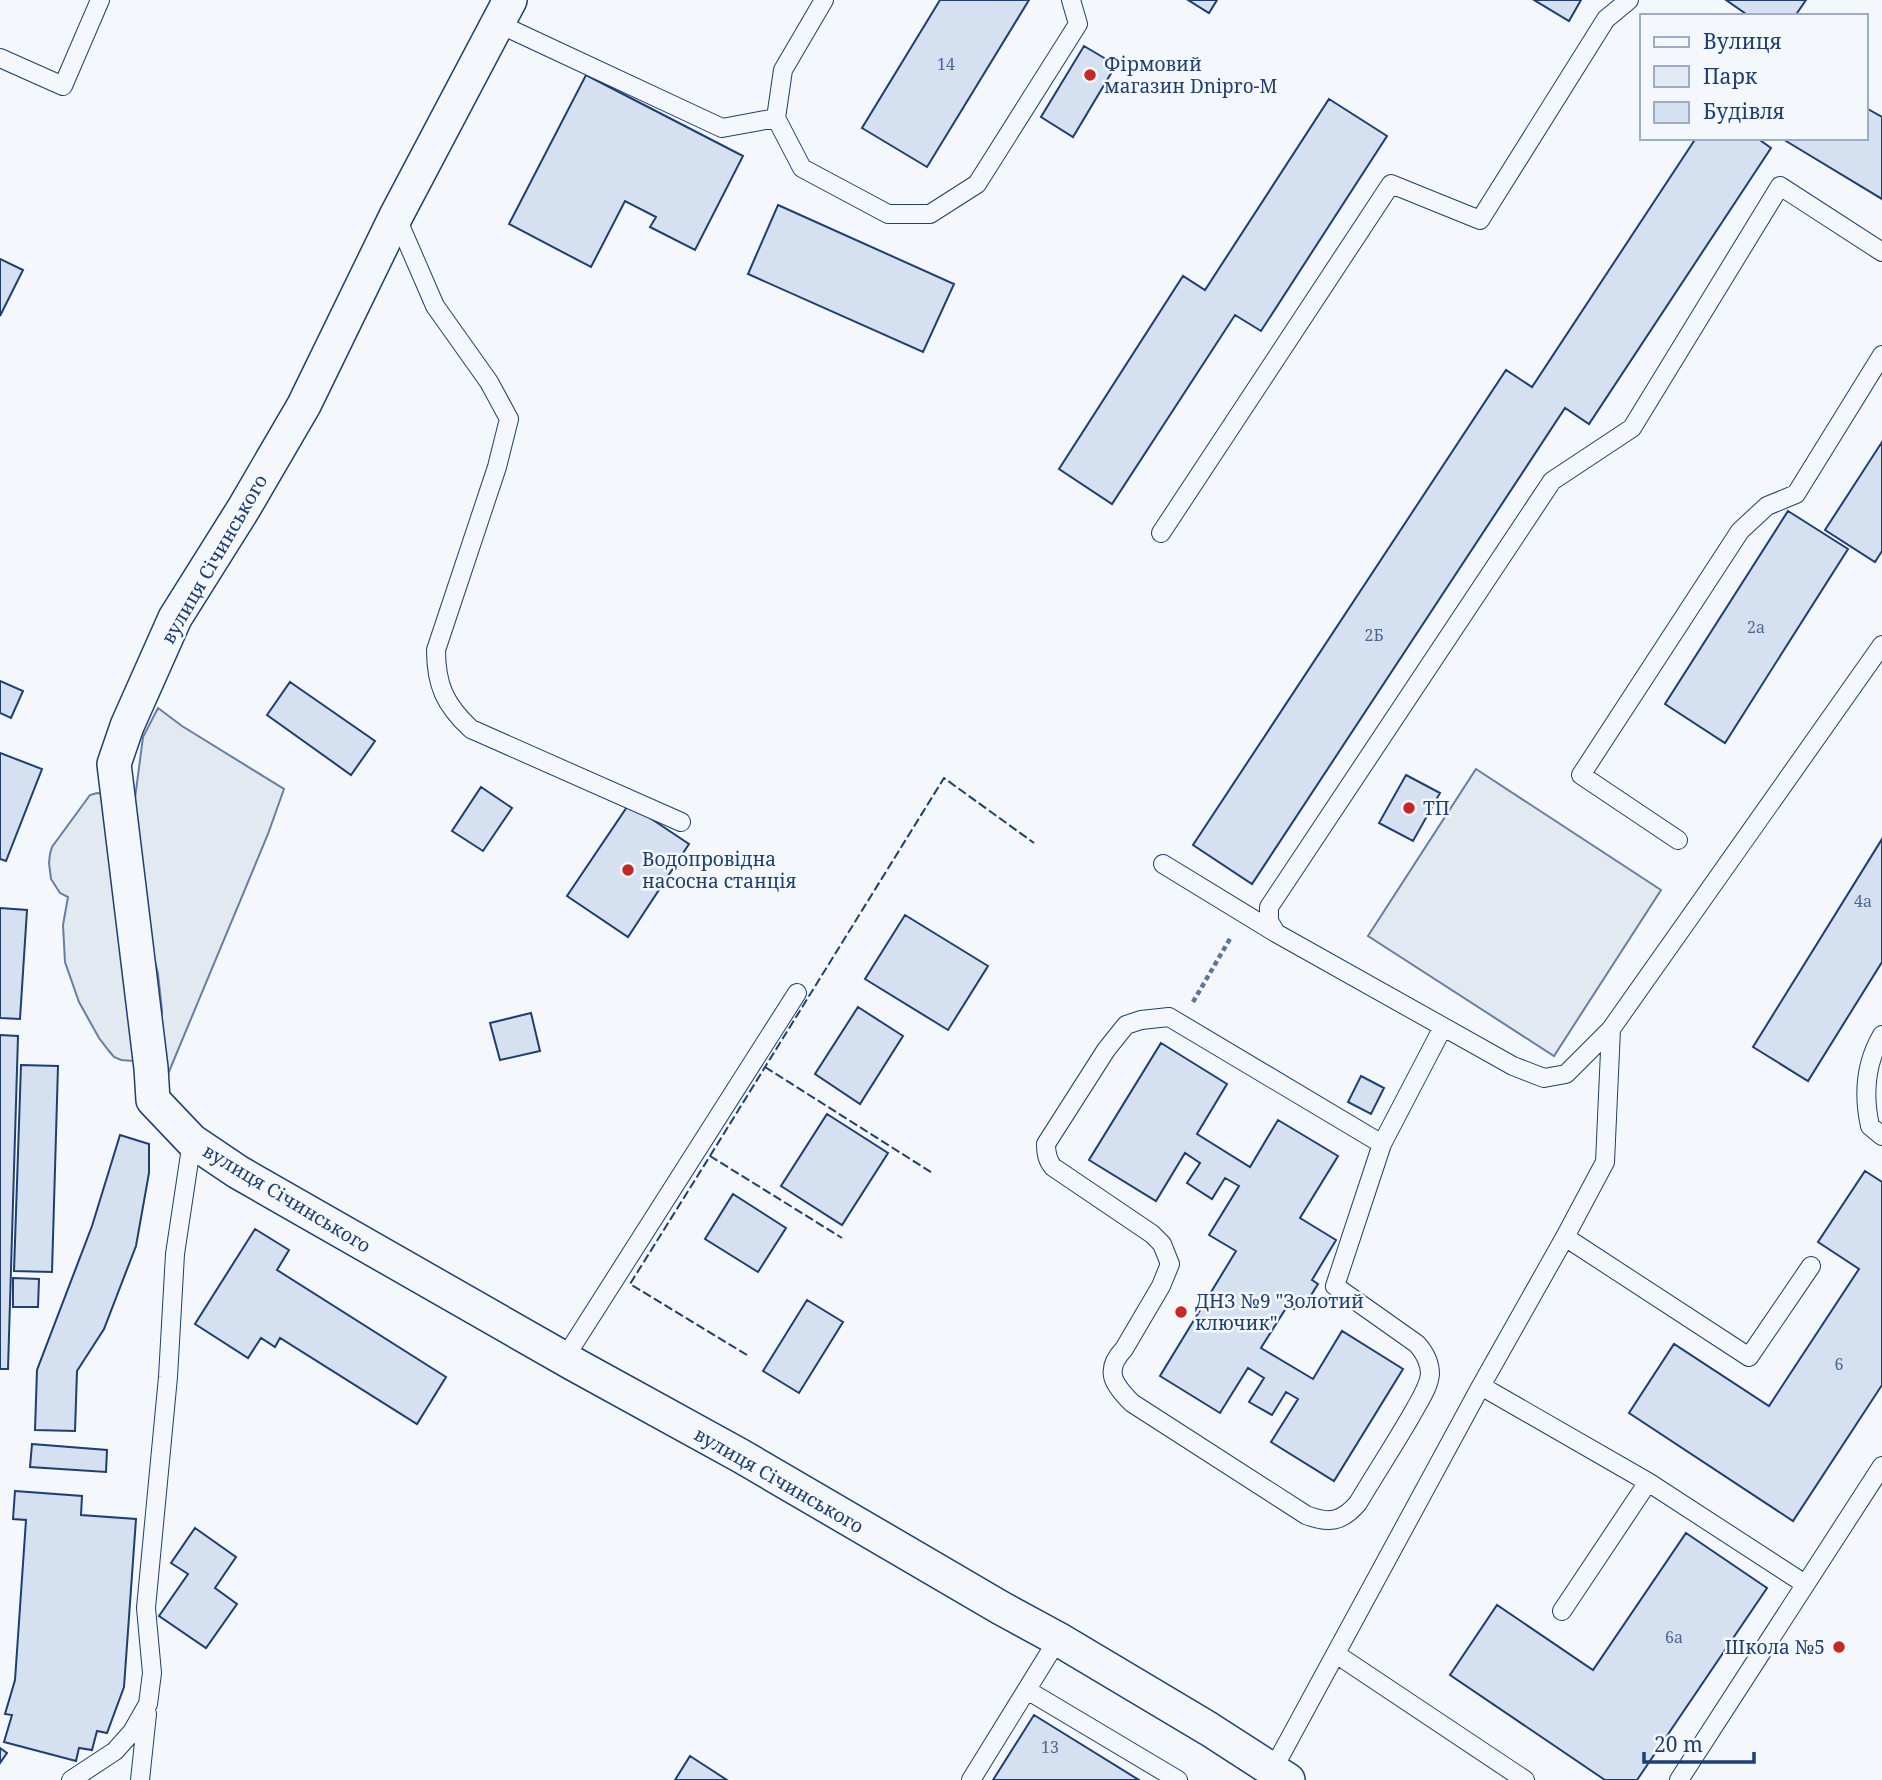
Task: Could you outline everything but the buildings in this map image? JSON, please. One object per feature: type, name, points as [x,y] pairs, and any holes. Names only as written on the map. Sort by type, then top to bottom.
[{"type":"street","name":"вулиця Січинського","points":[[503,12],[396,216],[304,405],[175,618],[127,726],[114,764],[153,1100],[192,1141],[238,1172],[564,1359],[741,1456],[1058,1639],[1209,1729],[1280,1775]]},
{"type":"lane","points":[[0,58],[63,86],[100,0]]},
{"type":"lane","points":[[824,0],[783,70],[776,118],[802,167],[888,214],[930,214],[977,184],[1078,24],[1071,0]]},
{"type":"lane","points":[[1161,533],[1391,184],[1480,219],[1606,19],[1629,0]]},
{"type":"lane","points":[[503,12],[722,128],[776,118]]},
{"type":"lane","points":[[1276,933],[1269,921],[1269,908],[1552,481],[1632,428],[1780,187],[1882,252]]},
{"type":"lane","points":[[396,216],[435,306],[489,382],[509,419],[497,467],[436,650],[439,682],[446,700],[457,716],[471,729],[681,822]]},
{"type":"lane","points":[[1678,840],[1581,775],[1740,531],[1767,506],[1796,494],[1882,355]]},
{"type":"lane","points":[[1163,864],[1276,933],[1513,1066],[1544,1078],[1566,1074],[1611,1029],[1882,645]]},
{"type":"lane","points":[[564,1359],[797,993]]},
{"type":"lane","points":[[1382,1144],[1169,1017],[1141,1020],[1126,1025],[1106,1050],[1046,1144],[1049,1161],[1058,1172],[1152,1234],[1167,1253],[1170,1264],[1161,1286],[1113,1364],[1112,1374],[1117,1388],[1132,1403],[1306,1516],[1319,1521],[1342,1518],[1358,1503],[1427,1386],[1430,1373],[1428,1360],[1418,1344],[1335,1286],[1382,1144],[1443,1027]]},
{"type":"lane","points":[[1280,1775],[1336,1654],[1605,1162],[1611,1029]]},
{"type":"lane","points":[[1882,1035],[1874,1048],[1867,1071],[1865,1095],[1870,1126],[1882,1136]]},
{"type":"lane","points":[[140,1780],[152,1673],[146,1608],[168,1377],[175,1254],[192,1141]]},
{"type":"lane","points":[[1565,1237],[1749,1357],[1811,1266]]},
{"type":"lane","points":[[1481,1386],[1647,1482],[1805,1584]]},
{"type":"lane","points":[[1679,1780],[1882,1466]]},
{"type":"lane","points":[[1562,1611],[1647,1482]]},
{"type":"lane","points":[[971,1780],[1058,1639]]},
{"type":"lane","points":[[1336,1654],[1525,1780]]},
{"type":"lane","points":[[1027,1690],[1178,1780]]},
{"type":"lane","points":[[71,1780],[115,1751],[132,1732],[148,1704]]},
{"type":"path","points":[[1180,1024],[1244,914]]},
{"type":"green space","points":[[158,708],[182,726],[284,789],[268,834],[168,1074],[159,1045],[162,1011],[158,974],[140,899],[131,829],[143,737]]},
{"type":"green space","points":[[1476,769],[1661,890],[1554,1056],[1368,936]]},
{"type":"green space","points":[[104,794],[132,989],[133,1061],[114,1057],[99,1038],[79,1002],[65,962],[63,925],[68,897],[60,893],[51,879],[49,863],[52,847],[90,795]]},
{"type":"fence","points":[[710,1156],[944,778],[1034,843]]},
{"type":"fence","points":[[765,1067],[934,1174]]},
{"type":"fence","points":[[747,1355],[630,1284],[710,1156],[842,1238]]},
{"type":"place","name":"Фірмовий магазин Dnipro-M","points":[[1090,75]]},
{"type":"place","name":"ТП","points":[[1409,808]]},
{"type":"place","name":"Водопровідна насосна станція","points":[[628,870]]},
{"type":"place","name":"ДНЗ №9 \"Золотий ключик\"","points":[[1181,1312]]},
{"type":"place","name":"Школа №5","points":[[1839,1647]]}]
